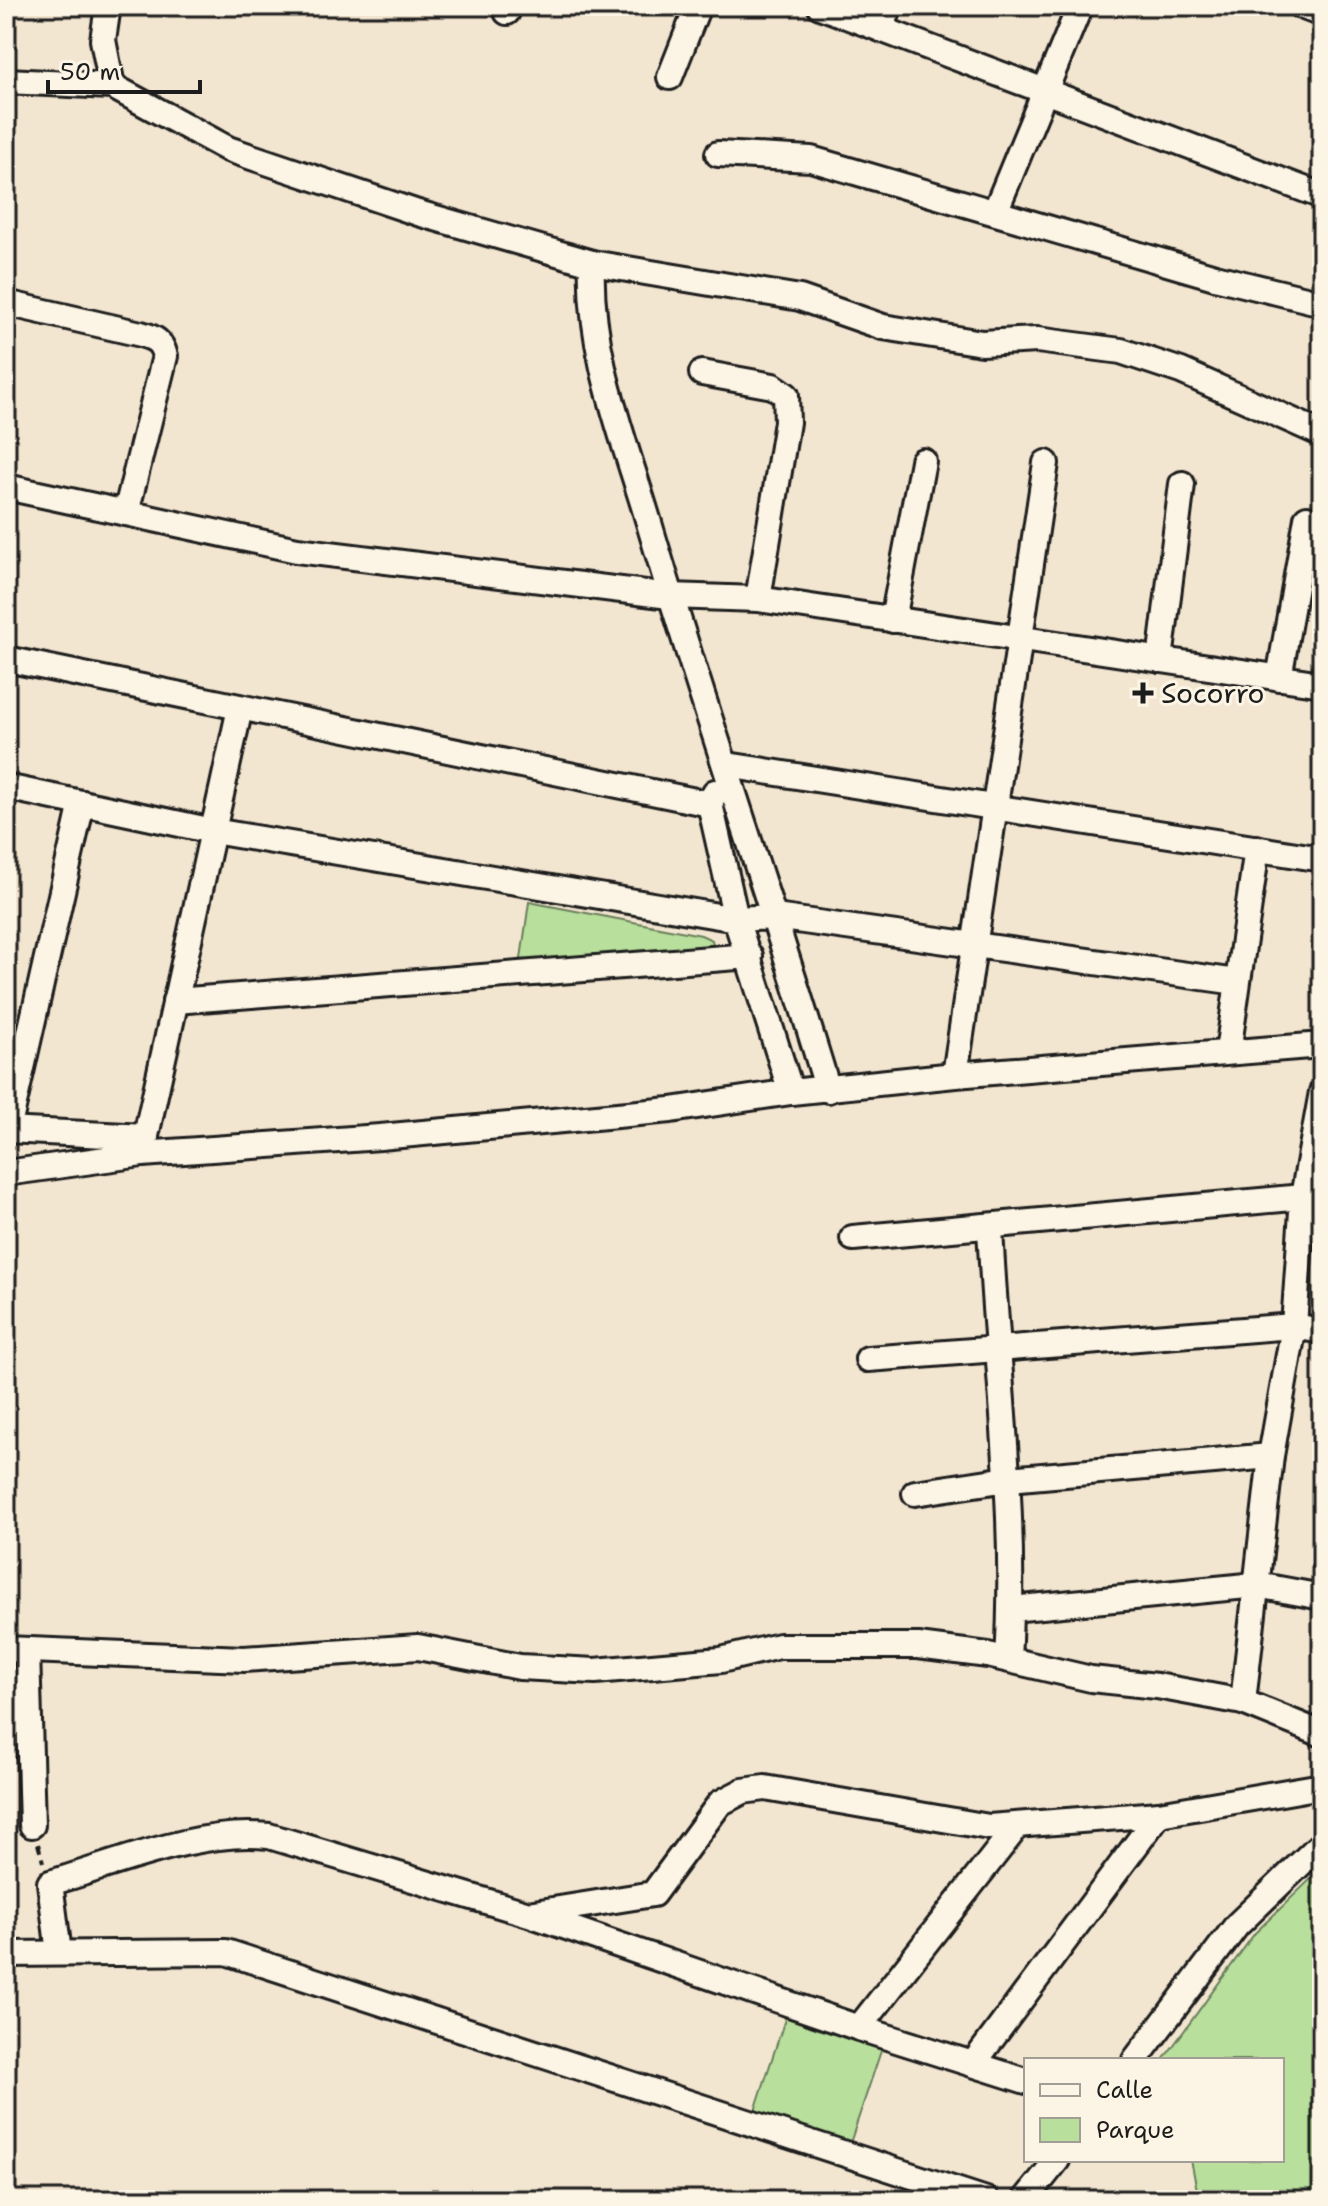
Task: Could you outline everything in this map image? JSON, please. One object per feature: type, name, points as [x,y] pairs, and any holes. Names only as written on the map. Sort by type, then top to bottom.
[{"type":"street","points":[[108,6],[103,40],[112,86]]},
{"type":"street","points":[[670,77],[698,6]]},
{"type":"street","points":[[820,6],[1322,196]]},
{"type":"street","points":[[881,29],[890,6]]},
{"type":"street","points":[[995,212],[1080,6]]},
{"type":"street","points":[[1301,6],[1322,14]]},
{"type":"street","points":[[6,81],[112,86],[228,149],[418,213],[592,263],[800,298],[883,327],[982,343],[1037,340],[1121,351],[1181,371],[1322,434]]},
{"type":"street","points":[[718,154],[811,159],[1215,277],[1322,303]]},
{"type":"street","points":[[592,263],[590,304],[600,357],[670,596],[727,765],[828,1090]]},
{"type":"street","points":[[6,303],[141,334],[157,339],[163,346],[165,356],[126,513]]},
{"type":"street","points":[[702,373],[773,386],[786,395],[787,422],[758,599]]},
{"type":"street","points":[[893,620],[923,461]]},
{"type":"street","points":[[955,1075],[972,944],[1046,463]]},
{"type":"street","points":[[1160,660],[1182,484]]},
{"type":"street","points":[[6,487],[297,550],[670,596],[758,599],[1322,684]]},
{"type":"street","points":[[1279,678],[1307,518]]},
{"type":"street","points":[[6,659],[710,804]]},
{"type":"street","points":[[144,1146],[240,708]]},
{"type":"street","points":[[727,765],[710,804],[736,919],[791,1092]]},
{"type":"street","points":[[727,765],[1322,859]]},
{"type":"street","points":[[6,787],[213,831],[736,919],[775,917],[1237,982]]},
{"type":"street","points":[[82,803],[7,1130],[144,1146],[349,1140],[671,1110],[791,1092],[955,1075],[1322,1045]]},
{"type":"street","points":[[1228,1052],[1257,848]]},
{"type":"street","points":[[175,1001],[750,956]]},
{"type":"street","points":[[1243,1702],[1271,1456],[1294,1326],[1303,1197],[1322,1092]]},
{"type":"street","points":[[6,1173],[144,1146]]},
{"type":"street","points":[[853,1238],[990,1228],[1303,1197]]},
{"type":"street","points":[[990,1228],[996,1352],[1008,1479],[1011,1609],[1008,1659]]},
{"type":"street","points":[[868,1359],[996,1352],[1294,1326],[1322,1331]]},
{"type":"street","points":[[915,1493],[1008,1479],[1271,1456]]},
{"type":"street","points":[[1011,1609],[1257,1585],[1322,1597]]},
{"type":"street","points":[[32,1825],[16,1650],[244,1659],[418,1647],[520,1667],[595,1671],[721,1660],[779,1646],[918,1646],[1008,1659],[1091,1679],[1157,1686],[1243,1702],[1322,1734]]},
{"type":"street","points":[[529,1914],[653,1894],[720,1803],[743,1791],[765,1788],[989,1827],[1159,1814],[1322,1786]]},
{"type":"street","points":[[973,2064],[1159,1814]]},
{"type":"street","points":[[859,2028],[1018,1825]]},
{"type":"street","points":[[59,1953],[50,1883],[205,1839],[246,1833],[269,1836],[529,1914],[859,2028],[1024,2080]]},
{"type":"street","points":[[1137,2058],[1237,1925],[1322,1843]]},
{"type":"street","points":[[6,1954],[226,1952],[986,2200]]},
{"type":"street","points":[[1025,2200],[1055,2162]]},
{"type":"path","points":[[32,1825],[50,1883]]},
{"type":"green space","points":[[529,902],[701,935],[712,940],[716,954],[518,980]]},
{"type":"green space","points":[[1322,1868],[1322,2200],[1199,2200],[1191,2162],[1284,2162],[1284,2058],[1164,2058],[1255,1933]]},
{"type":"green space","points":[[786,2016],[883,2045],[848,2149],[753,2117]]},
{"type":"place","name":"Socorro","points":[[1143,693]]}]
